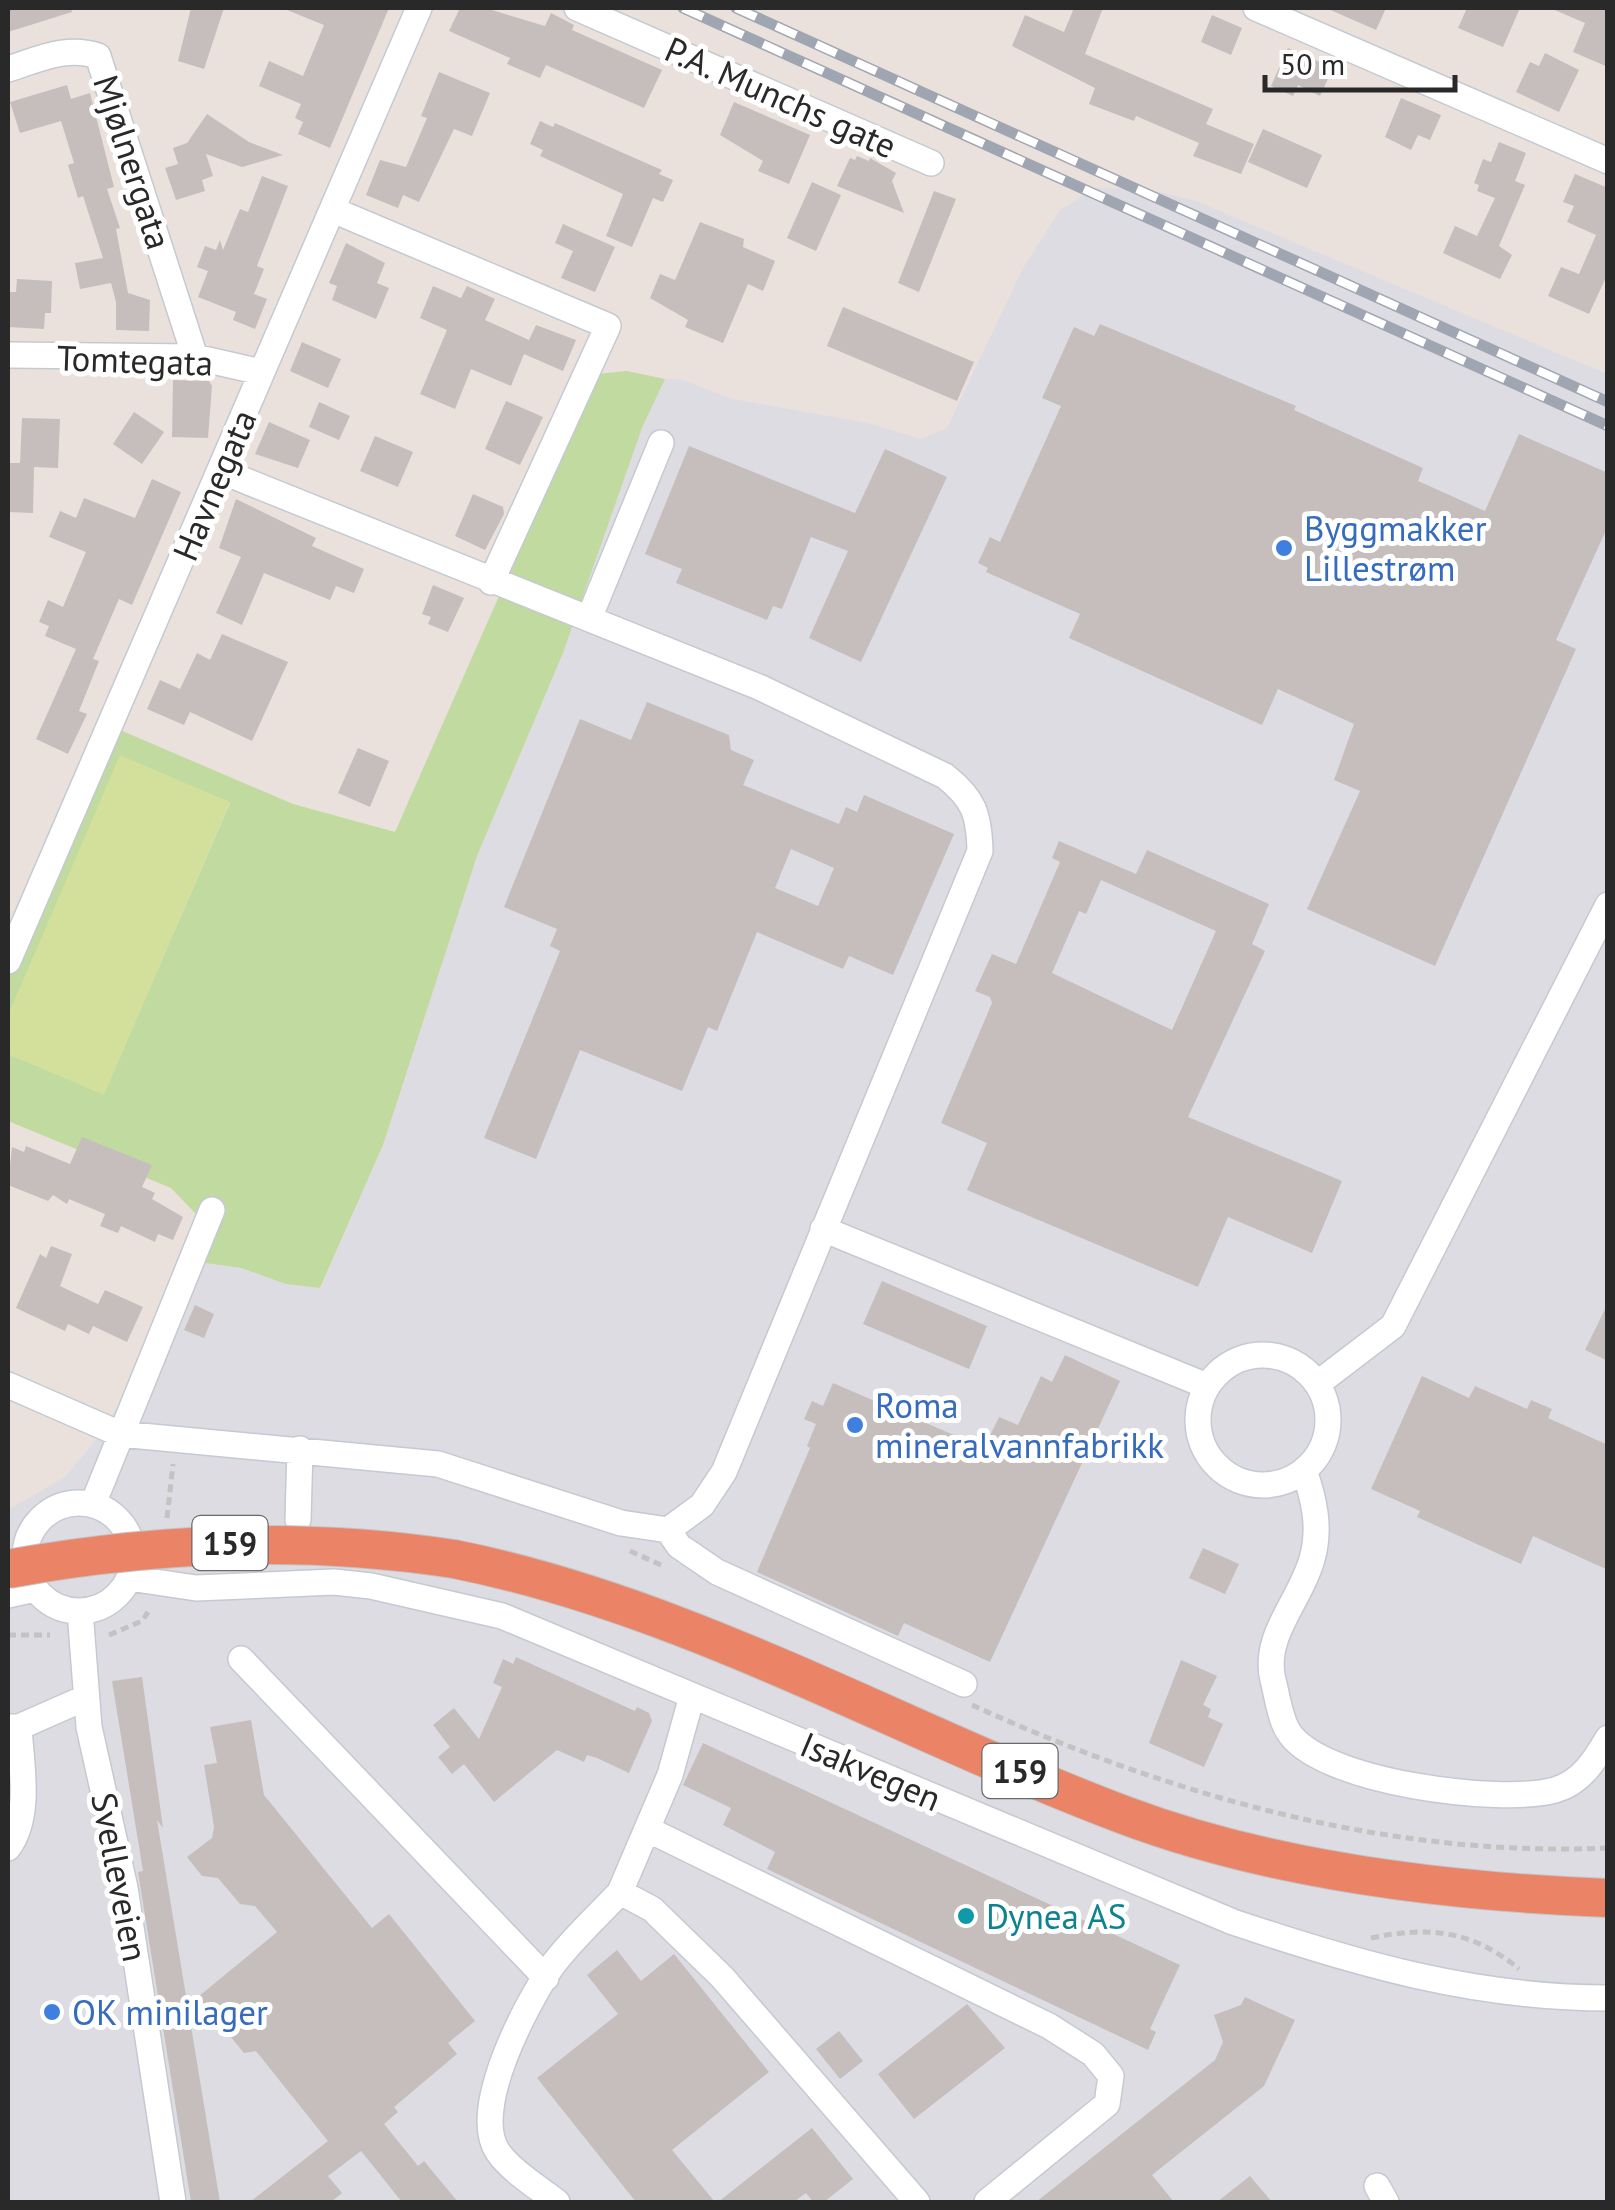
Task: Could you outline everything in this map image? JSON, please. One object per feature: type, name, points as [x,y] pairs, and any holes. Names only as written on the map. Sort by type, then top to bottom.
[{"type":"highway","name":"159","points":[[21,1579],[115,1553],[251,1542],[318,1542],[510,1570],[668,1624],[1126,1816],[1373,1877],[1482,1892],[1608,1898]]},
{"type":"street","name":"Havnegata","points":[[8,962],[419,8]]},
{"type":"street","name":"P.A. Munchs gate","points":[[578,8],[931,163]]},
{"type":"street","points":[[1256,8],[1608,161]]},
{"type":"street","name":"Mjølnergata","points":[[8,69],[61,52],[84,51],[98,56],[195,357]]},
{"type":"street","points":[[333,210],[608,326],[490,582]]},
{"type":"street","name":"Tomtegata","points":[[8,355],[195,357],[261,372]]},
{"type":"street","points":[[590,616],[660,443]]},
{"type":"street","points":[[222,471],[759,687],[945,776],[968,793],[979,813],[980,851],[724,1472],[702,1505],[668,1530]]},
{"type":"street","points":[[1317,1384],[1394,1326],[1608,905]]},
{"type":"street","points":[[93,1504],[212,1210]]},
{"type":"street","points":[[823,1229],[1207,1386]]},
{"type":"street","points":[[1262,1355],[1293,1362],[1317,1384],[1324,1398],[1327,1431],[1322,1446],[1304,1470],[1265,1484],[1226,1473],[1213,1462],[1199,1433],[1198,1417],[1207,1386],[1230,1364],[1262,1355]]},
{"type":"street","points":[[8,1385],[120,1434],[438,1464],[621,1523],[668,1530],[680,1546],[716,1572],[963,1692]]},
{"type":"street","points":[[298,1520],[300,1449]]},
{"type":"street","points":[[1304,1470],[1317,1508],[1312,1559],[1272,1647],[1272,1674],[1288,1732],[1313,1754],[1337,1766],[1381,1778],[1508,1798],[1559,1789],[1590,1768],[1608,1738]]},
{"type":"street","points":[[8,1595],[21,1579],[25,1561],[18,1543],[37,1521],[56,1508],[93,1504],[125,1528],[132,1545],[130,1578],[119,1594],[102,1606],[80,1611],[53,1604],[21,1579]]},
{"type":"street","name":"Isakvegen","points":[[130,1578],[196,1588],[306,1582],[387,1590],[502,1616],[1233,1922],[1315,1950],[1470,1990],[1556,1998],[1608,1998]]},
{"type":"street","name":"Svelleveien","points":[[80,1611],[85,1698],[125,1888],[173,2202]]},
{"type":"street","points":[[241,1659],[546,1978]]},
{"type":"street","points":[[546,2200],[498,2152],[491,2132],[492,2097],[509,2046],[546,1978],[620,1892],[670,1774],[692,1696]]},
{"type":"street","points":[[8,1848],[15,1838],[24,1790],[13,1727],[85,1698]]},
{"type":"street","points":[[647,1829],[1050,2026],[1093,2054],[1111,2076],[1107,2104],[987,2202]]},
{"type":"street","points":[[620,1892],[652,1910],[722,1977],[917,2202]]},
{"type":"path","points":[[167,1523],[173,1439]]},
{"type":"path","points":[[614,1544],[668,1568]]},
{"type":"path","points":[[109,1635],[142,1621],[148,1612]]},
{"type":"path","points":[[8,1635],[50,1635]]},
{"type":"path","points":[[963,1692],[1147,1776],[1299,1817],[1466,1846],[1608,1848]]},
{"type":"path","points":[[1370,1938],[1450,1931],[1497,1951],[1556,1998]]},
{"type":"shaded area","points":[[1095,188],[1147,189],[1196,201],[1607,374],[1607,2202],[8,2202],[8,1510],[65,1477],[99,1436],[130,1387],[177,1259],[241,1268],[286,1284],[321,1288],[383,1145],[477,856],[563,653],[642,428],[665,379],[680,379],[733,399],[868,423],[921,439],[947,428],[1022,270],[1060,210]]},
{"type":"green space","points":[[627,371],[665,379],[642,428],[563,653],[477,856],[383,1145],[320,1288],[286,1284],[241,1268],[177,1259],[197,1215],[171,1188],[8,1121],[8,1054],[104,1094],[230,803],[120,756],[8,1016],[8,974],[120,730],[293,804],[395,832],[597,374]]},
{"type":"green space","points":[[120,755],[230,802],[104,1095],[8,1054],[8,1016]]},
{"type":"building","points":[[8,8],[71,8],[72,12],[8,32]]},
{"type":"building","points":[[191,8],[224,8],[204,69],[178,61]]},
{"type":"building","points":[[282,8],[389,8],[330,148],[298,134],[303,122],[295,118],[301,104],[259,86],[269,61],[303,76],[324,25]]},
{"type":"building","points":[[460,8],[485,8],[545,26],[551,13],[574,25],[572,30],[662,70],[644,108],[546,65],[540,78],[507,64],[510,58],[449,31]]},
{"type":"building","points":[[1074,8],[1103,8],[1085,54],[1213,109],[1206,124],[1254,144],[1241,174],[1193,156],[1199,143],[1136,116],[1134,121],[1089,104],[1095,88],[1012,46],[1025,15],[1064,32]]},
{"type":"building","points":[[1326,8],[1386,8],[1376,30]]},
{"type":"building","points":[[1467,8],[1520,8],[1503,47],[1458,28]]},
{"type":"building","points":[[1550,8],[1608,8],[1608,67],[1573,52],[1585,23]]},
{"type":"building","points":[[1212,15],[1242,28],[1231,55],[1201,42]]},
{"type":"building","points":[[1288,48],[1333,68],[1320,96],[1298,85],[1293,96],[1271,86]]},
{"type":"building","points":[[1545,53],[1579,70],[1559,112],[1516,92],[1530,62],[1539,66]]},
{"type":"building","points":[[439,72],[490,93],[472,136],[454,129],[419,202],[403,195],[398,208],[366,195],[380,160],[406,167],[427,118],[421,116]]},
{"type":"building","points":[[67,85],[71,99],[90,93],[114,187],[107,189],[120,228],[116,229],[128,293],[150,300],[149,331],[116,330],[111,283],[80,289],[75,263],[103,258],[83,196],[78,198],[68,165],[74,163],[61,121],[20,133],[10,102]]},
{"type":"building","points":[[1401,98],[1441,115],[1430,140],[1418,135],[1411,150],[1385,137]]},
{"type":"building","points":[[734,102],[810,135],[789,184],[758,171],[763,161],[720,135]]},
{"type":"building","points":[[207,114],[249,142],[283,155],[242,167],[206,154],[213,176],[202,180],[205,191],[176,200],[165,168],[178,164],[173,148],[187,143]]},
{"type":"building","points":[[540,121],[553,127],[555,123],[662,170],[659,174],[673,180],[663,202],[653,198],[632,247],[606,236],[623,194],[540,156],[543,150],[530,144]]},
{"type":"building","points":[[1263,129],[1322,155],[1307,188],[1248,162]]},
{"type":"building","points":[[1499,142],[1526,153],[1515,181],[1525,185],[1499,246],[1512,255],[1500,279],[1443,253],[1455,226],[1477,236],[1495,198],[1477,191],[1479,185],[1474,183],[1483,159],[1491,162]]},
{"type":"building","points":[[857,156],[869,161],[870,158],[896,173],[892,181],[904,213],[837,186],[850,158],[855,160]]},
{"type":"building","points":[[1575,174],[1608,188],[1608,273],[1589,314],[1548,296],[1561,267],[1579,274],[1596,235],[1567,222],[1574,206],[1563,202]]},
{"type":"building","points":[[262,176],[288,186],[257,266],[264,269],[254,294],[267,299],[255,329],[233,320],[236,312],[198,297],[208,271],[197,267],[205,246],[216,250],[220,240],[223,250],[240,209],[248,212]]},
{"type":"building","points":[[812,182],[841,195],[816,251],[787,238]]},
{"type":"building","points":[[934,191],[956,199],[919,292],[898,283]]},
{"type":"building","points":[[700,222],[744,239],[743,247],[775,261],[763,291],[748,284],[723,343],[685,327],[688,320],[650,298],[660,274],[675,280]]},
{"type":"building","points":[[563,224],[615,247],[595,292],[561,278],[573,251],[555,243]]},
{"type":"building","points":[[346,243],[385,263],[377,283],[389,288],[376,319],[332,300],[337,286],[329,283]]},
{"type":"building","points":[[17,279],[52,281],[51,313],[45,313],[44,329],[8,327],[8,292],[16,292]]},
{"type":"building","points":[[433,286],[461,298],[467,286],[495,299],[485,320],[529,340],[536,325],[576,340],[563,371],[524,354],[511,386],[471,369],[455,409],[420,394],[447,330],[420,318]]},
{"type":"building","points":[[843,307],[974,362],[957,401],[827,346]]},
{"type":"building","points":[[1100,324],[1296,406],[1294,410],[1423,468],[1418,481],[1485,511],[1519,434],[1608,473],[1608,526],[1556,640],[1576,649],[1435,966],[1307,909],[1360,791],[1334,780],[1354,724],[1278,689],[1262,725],[1069,638],[1080,614],[986,572],[988,568],[978,563],[990,537],[1000,542],[1061,406],[1042,398],[1074,327],[1094,336]]},
{"type":"building","points":[[302,342],[341,359],[328,388],[290,371]]},
{"type":"building","points":[[173,380],[209,381],[212,386],[208,438],[172,437]]},
{"type":"building","points":[[506,401],[543,417],[520,465],[485,449]]},
{"type":"building","points":[[319,402],[350,416],[339,440],[309,427]]},
{"type":"building","points":[[134,412],[164,432],[142,464],[113,444]]},
{"type":"building","points":[[22,418],[60,419],[58,468],[34,467],[33,513],[8,512],[8,463],[20,463]]},
{"type":"building","points":[[269,422],[310,440],[298,468],[255,454]]},
{"type":"building","points":[[375,436],[413,452],[398,487],[360,471]]},
{"type":"building","points":[[689,446],[855,513],[885,449],[947,477],[861,662],[809,638],[848,551],[811,537],[782,609],[773,606],[767,620],[676,583],[682,569],[645,554]]},
{"type":"building","points":[[152,479],[181,492],[132,605],[119,599],[93,659],[99,661],[79,711],[87,714],[68,754],[36,739],[76,649],[45,636],[49,626],[39,622],[48,600],[63,607],[86,552],[49,537],[60,511],[76,518],[84,498],[135,518]]},
{"type":"building","points":[[473,494],[503,507],[504,514],[485,550],[455,536]]},
{"type":"building","points":[[236,499],[316,538],[312,546],[364,569],[354,593],[336,586],[330,600],[264,573],[242,625],[216,613],[241,557],[219,548]]},
{"type":"building","points":[[433,585],[464,598],[448,632],[428,624],[431,617],[422,614]]},
{"type":"building","points":[[222,634],[288,662],[252,741],[190,712],[184,725],[147,709],[160,680],[180,689],[197,653],[210,660]]},
{"type":"building","points":[[647,702],[729,735],[731,750],[754,760],[743,785],[839,824],[846,807],[857,812],[864,795],[954,834],[893,975],[849,956],[843,969],[757,932],[717,1031],[708,1027],[682,1091],[580,1050],[536,1159],[484,1138],[560,951],[550,946],[557,929],[504,907],[580,719],[631,740]],"holes":[[[791,849],[834,868],[818,906],[775,888]]]},
{"type":"building","points":[[358,748],[389,761],[370,807],[338,793]]},
{"type":"building","points":[[1059,841],[1136,874],[1147,850],[1269,904],[1252,944],[1265,951],[1188,1117],[1342,1181],[1312,1253],[1228,1217],[1198,1287],[967,1190],[987,1143],[941,1123],[992,1003],[990,997],[975,991],[992,954],[1016,964],[1060,862],[1052,858]],"holes":[[[1101,880],[1216,931],[1172,1030],[1052,973],[1079,911],[1086,914]]]},
{"type":"building","points":[[82,1137],[152,1165],[142,1187],[155,1193],[152,1199],[183,1217],[173,1240],[158,1234],[155,1242],[121,1226],[118,1233],[100,1226],[105,1214],[69,1199],[67,1204],[53,1195],[48,1201],[8,1185],[12,1147],[24,1152],[26,1146],[70,1164]]},
{"type":"building","points":[[51,1246],[72,1254],[60,1286],[98,1304],[105,1290],[143,1307],[127,1342],[93,1326],[89,1334],[68,1324],[65,1331],[16,1308],[40,1254],[46,1258]]},
{"type":"building","points":[[882,1281],[987,1326],[969,1369],[863,1324]]},
{"type":"building","points":[[1608,1303],[1608,1361],[1585,1350]]},
{"type":"building","points":[[195,1305],[214,1314],[204,1338],[184,1330]]},
{"type":"building","points":[[1065,1355],[1120,1381],[990,1662],[904,1623],[898,1636],[757,1572],[810,1448],[807,1446],[816,1424],[804,1419],[812,1401],[823,1406],[833,1383],[984,1448],[999,1417],[1018,1425],[1041,1376],[1052,1382]]},
{"type":"building","points":[[1422,1376],[1469,1398],[1475,1386],[1527,1409],[1531,1400],[1552,1409],[1548,1418],[1608,1445],[1608,1570],[1533,1536],[1521,1564],[1417,1517],[1420,1511],[1371,1489]]},
{"type":"building","points":[[1203,1548],[1239,1564],[1225,1594],[1189,1578]]},
{"type":"building","points":[[516,1657],[635,1711],[637,1707],[649,1713],[652,1721],[629,1773],[597,1758],[587,1755],[584,1762],[557,1750],[494,1802],[464,1764],[452,1774],[438,1757],[450,1747],[433,1725],[454,1708],[479,1739],[502,1687],[493,1683],[503,1659],[513,1664]]},
{"type":"building","points":[[1181,1660],[1217,1676],[1203,1705],[1211,1709],[1208,1717],[1223,1724],[1204,1767],[1149,1743]]},
{"type":"building","points":[[142,1677],[163,1828],[157,1820],[220,2202],[191,2202],[138,1872],[143,1871],[112,1681]]},
{"type":"building","points":[[251,1720],[264,1795],[372,1928],[389,1914],[475,2021],[448,2043],[457,2054],[394,2107],[398,2112],[384,2124],[418,2166],[424,2161],[458,2202],[402,2202],[361,2151],[328,2176],[342,2193],[331,2202],[250,2202],[328,2141],[256,2051],[244,2053],[198,1997],[277,1932],[255,1906],[240,1904],[218,1878],[202,1876],[187,1857],[212,1838],[214,1827],[204,1765],[217,1763],[210,1727]]},
{"type":"building","name":"Dynea AS","points":[[703,1743],[1180,1965],[1150,2029],[1156,2032],[1148,2050],[767,1869],[775,1852],[723,1825],[731,1808],[683,1785]]},
{"type":"building","points":[[617,1950],[641,1981],[674,1954],[769,2072],[672,2150],[715,2202],[636,2202],[537,2078],[618,2014],[587,1975]]},
{"type":"building","points":[[1245,1997],[1295,2020],[1264,2086],[1152,2175],[1174,2202],[1036,2202],[1215,2060],[1223,2042],[1214,2015],[1241,2005]]},
{"type":"building","points":[[967,2004],[1005,2048],[914,2119],[878,2074]]},
{"type":"building","points":[[839,2031],[863,2061],[840,2079],[816,2049]]},
{"type":"building","points":[[812,2128],[853,2179],[824,2202],[813,2202],[806,2193],[794,2202],[718,2202]]},
{"type":"building","points":[[1250,2176],[1272,2202],[1217,2202]]},
{"type":"railway","points":[[683,8],[1608,426]]},
{"type":"railway","points":[[736,8],[1608,402]]},
{"type":"place","name":"Byggmakker Lillestrøm","points":[[1284,548]]},
{"type":"place","name":"Roma mineralvannfabrikk","points":[[855,1425]]},
{"type":"place","name":"Dynea AS","points":[[966,1916]]},
{"type":"place","name":"OK minilager","points":[[52,2012]]}]
